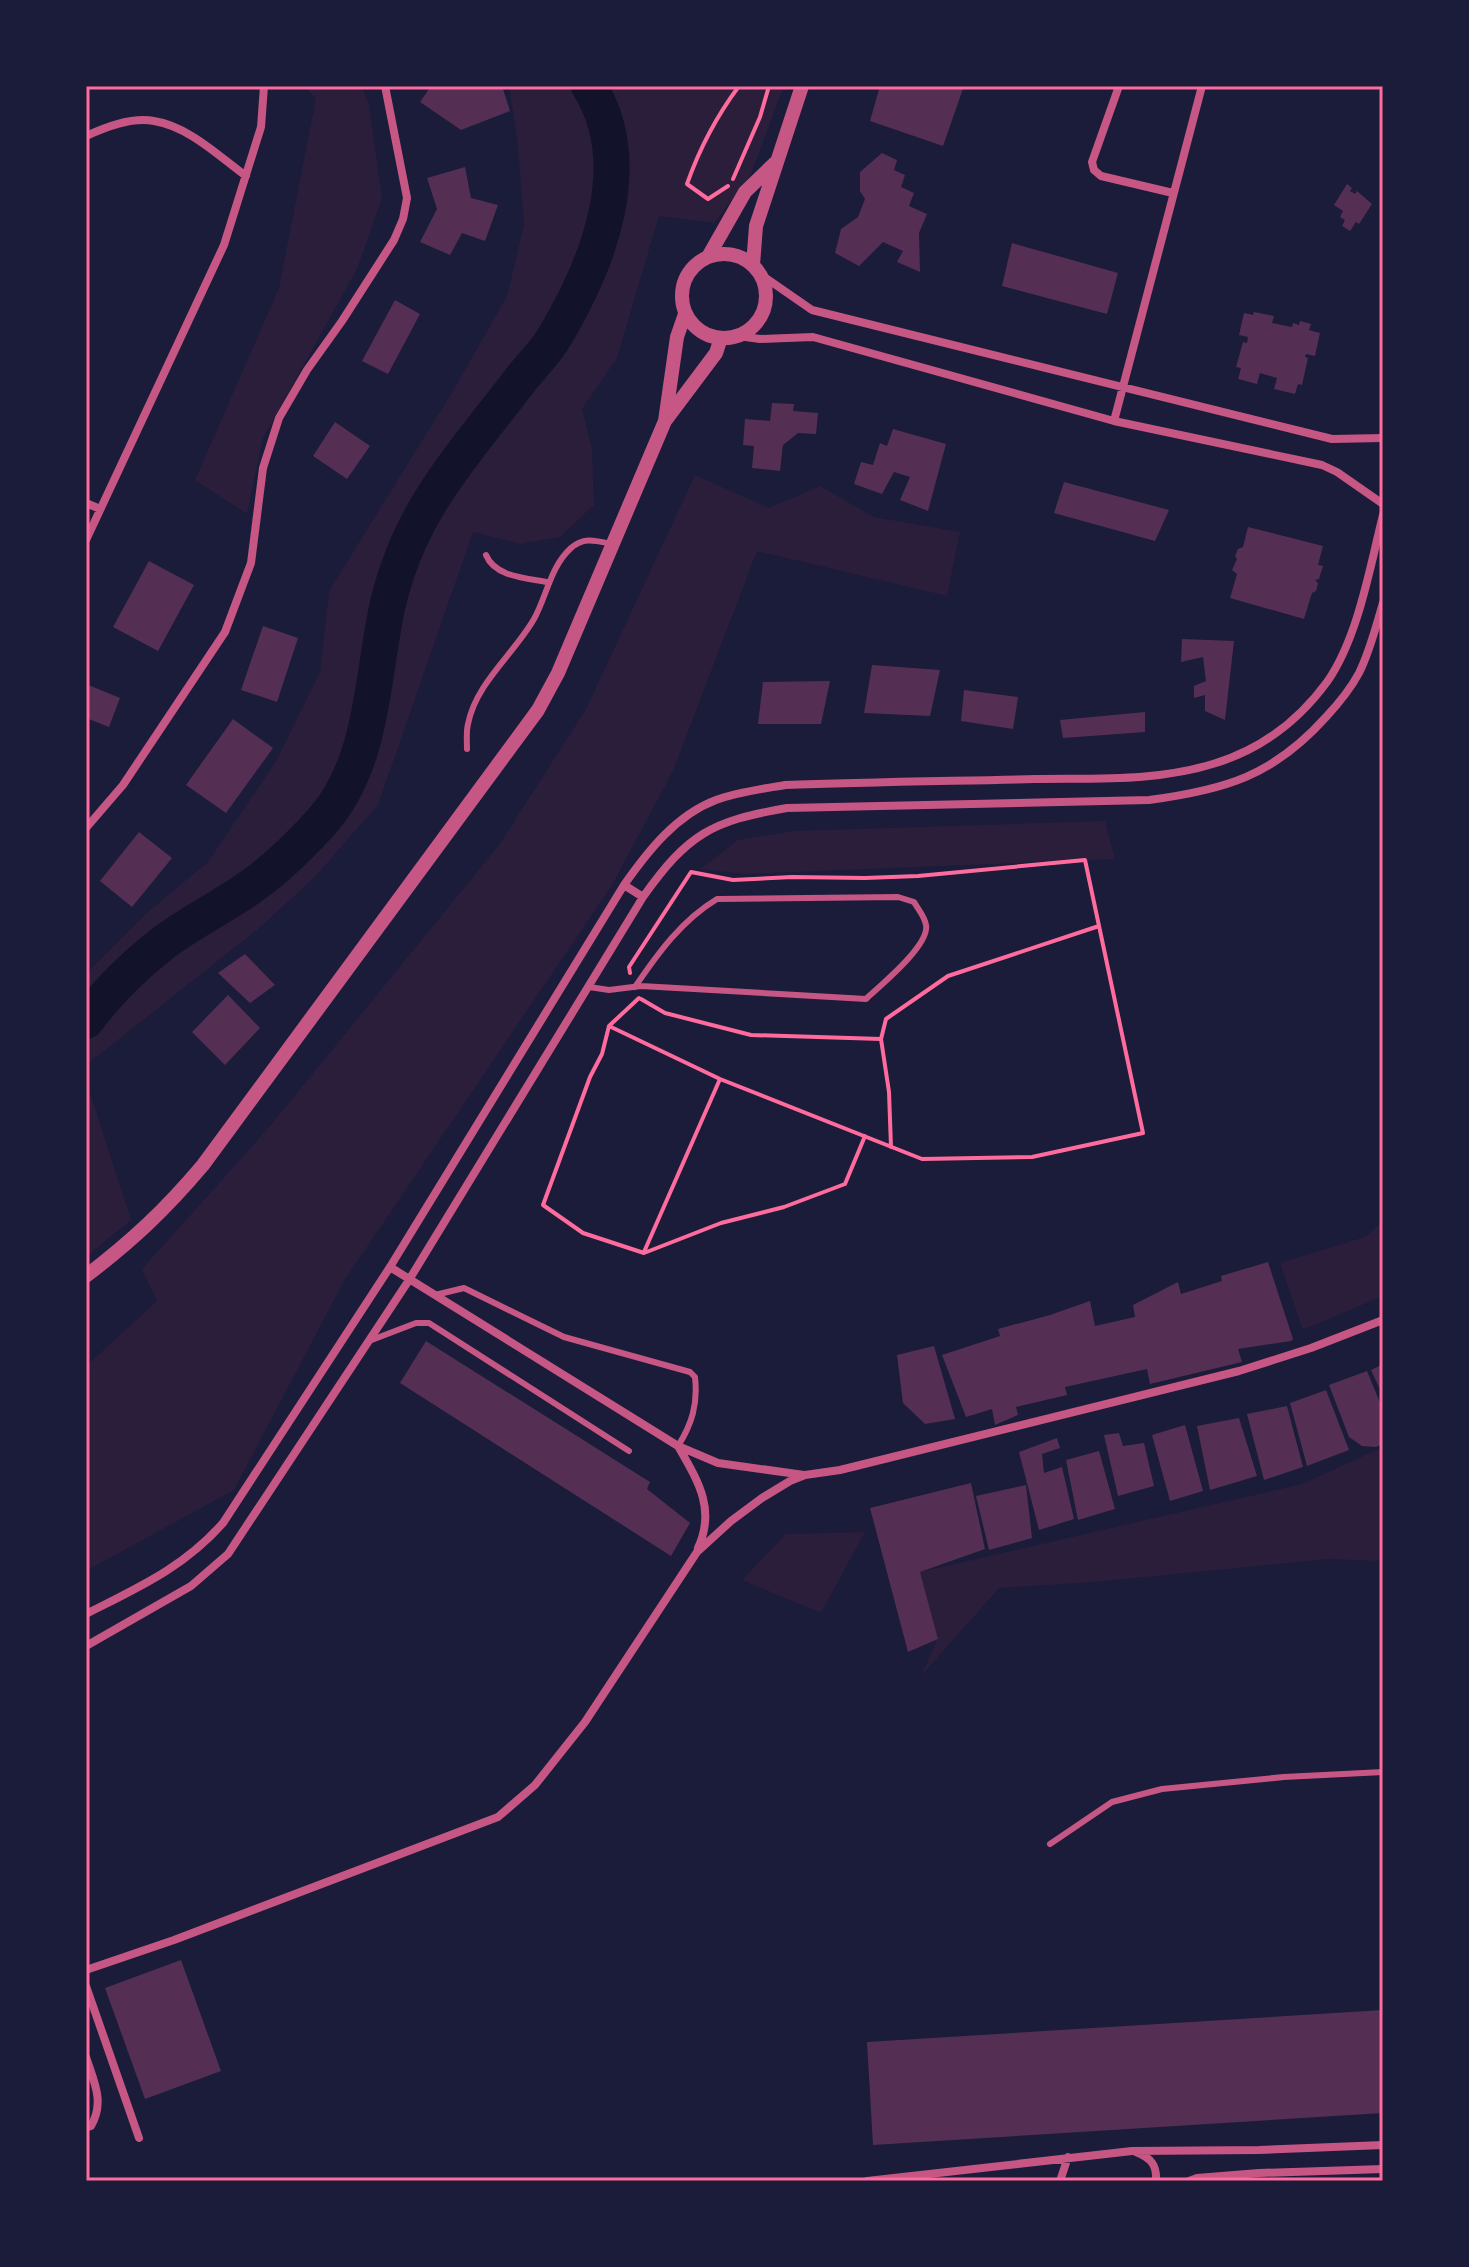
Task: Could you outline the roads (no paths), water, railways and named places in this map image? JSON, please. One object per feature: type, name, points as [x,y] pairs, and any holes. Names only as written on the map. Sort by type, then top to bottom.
[{"type":"street","points":[[86,540],[224,245],[261,127],[264,86]]},
{"type":"street","points":[[86,828],[123,785],[225,632],[251,563],[263,468],[279,418],[307,370],[394,240],[403,219],[407,198],[385,86]]},
{"type":"street","points":[[738,336],[761,315],[766,295],[757,270],[756,226],[802,86]]},
{"type":"street","points":[[1119,86],[1092,162],[1094,170],[1101,176],[1173,193]]},
{"type":"street","points":[[1114,421],[1202,86]]},
{"type":"street","points":[[86,136],[114,124],[153,121],[182,132],[246,176]]},
{"type":"street","points":[[665,421],[677,337],[685,314],[681,291],[684,280],[690,270],[708,257],[745,192],[778,160]]},
{"type":"street","points":[[708,257],[732,254],[812,310],[1332,439],[1383,438]]},
{"type":"street","points":[[685,314],[704,333],[721,338],[813,337],[1114,421],[1322,465],[1383,504]]},
{"type":"street","points":[[86,1276],[124,1248],[164,1211],[203,1165],[538,710],[558,673],[665,421],[716,353],[721,338]]},
{"type":"street","points":[[86,503],[100,509]]},
{"type":"street","points":[[86,1614],[181,1563],[223,1523],[390,1267],[624,885],[644,857],[690,814],[714,801],[740,793],[785,785],[1147,777],[1205,766],[1246,752],[1270,739],[1291,722],[1326,682],[1338,662],[1356,617],[1383,515]]},
{"type":"street","points":[[86,1646],[191,1586],[228,1554],[409,1280],[643,897],[662,871],[702,833],[745,815],[787,808],[1149,800],[1186,795],[1235,781],[1283,759],[1307,739],[1345,696],[1364,660],[1383,603]]},
{"type":"street","points":[[624,885],[643,897]]},
{"type":"street","points":[[390,1267],[678,1446],[718,1463],[805,1475],[840,1470],[1239,1371],[1383,1320]]},
{"type":"street","points":[[86,1970],[174,1940],[498,1817],[535,1785],[585,1722],[697,1552],[706,1531],[708,1515],[704,1500],[678,1446]]},
{"type":"street","points":[[697,1552],[762,1498],[805,1475]]},
{"type":"street","points":[[86,1986],[139,2138]]},
{"type":"street","points":[[86,2057],[100,2100],[98,2115],[91,2126],[86,2127]]},
{"type":"street","points":[[867,2181],[1132,2151],[1383,2145]]},
{"type":"street","points":[[1132,2151],[1149,2158],[1155,2166],[1156,2181]]},
{"type":"street","points":[[1060,2181],[1068,2157]]},
{"type":"street","points":[[1189,2181],[1259,2173],[1383,2169]]},
{"type":"lane","points":[[467,749],[468,723],[481,694],[534,619],[547,582],[570,548],[591,539],[612,544]]},
{"type":"lane","points":[[486,555],[489,563],[499,571],[547,582]]},
{"type":"lane","points":[[589,987],[866,999],[921,943],[927,935],[926,922],[914,902],[898,897],[717,899],[696,913],[665,943],[634,987]]},
{"type":"lane","points":[[434,1296],[464,1288],[564,1337],[690,1372],[695,1377],[695,1409],[689,1428],[678,1446]]},
{"type":"lane","points":[[369,1341],[416,1323],[429,1323],[629,1451]]},
{"type":"lane","points":[[1050,1844],[1112,1802],[1162,1789],[1284,1777],[1383,1772]]},
{"type":"waterway","points":[[86,1021],[131,970],[152,952],[249,888],[279,864],[316,828],[340,797],[361,749],[387,607],[411,537],[451,470],[551,342],[571,308],[598,246],[611,180],[610,148],[603,116],[589,86]]}]
